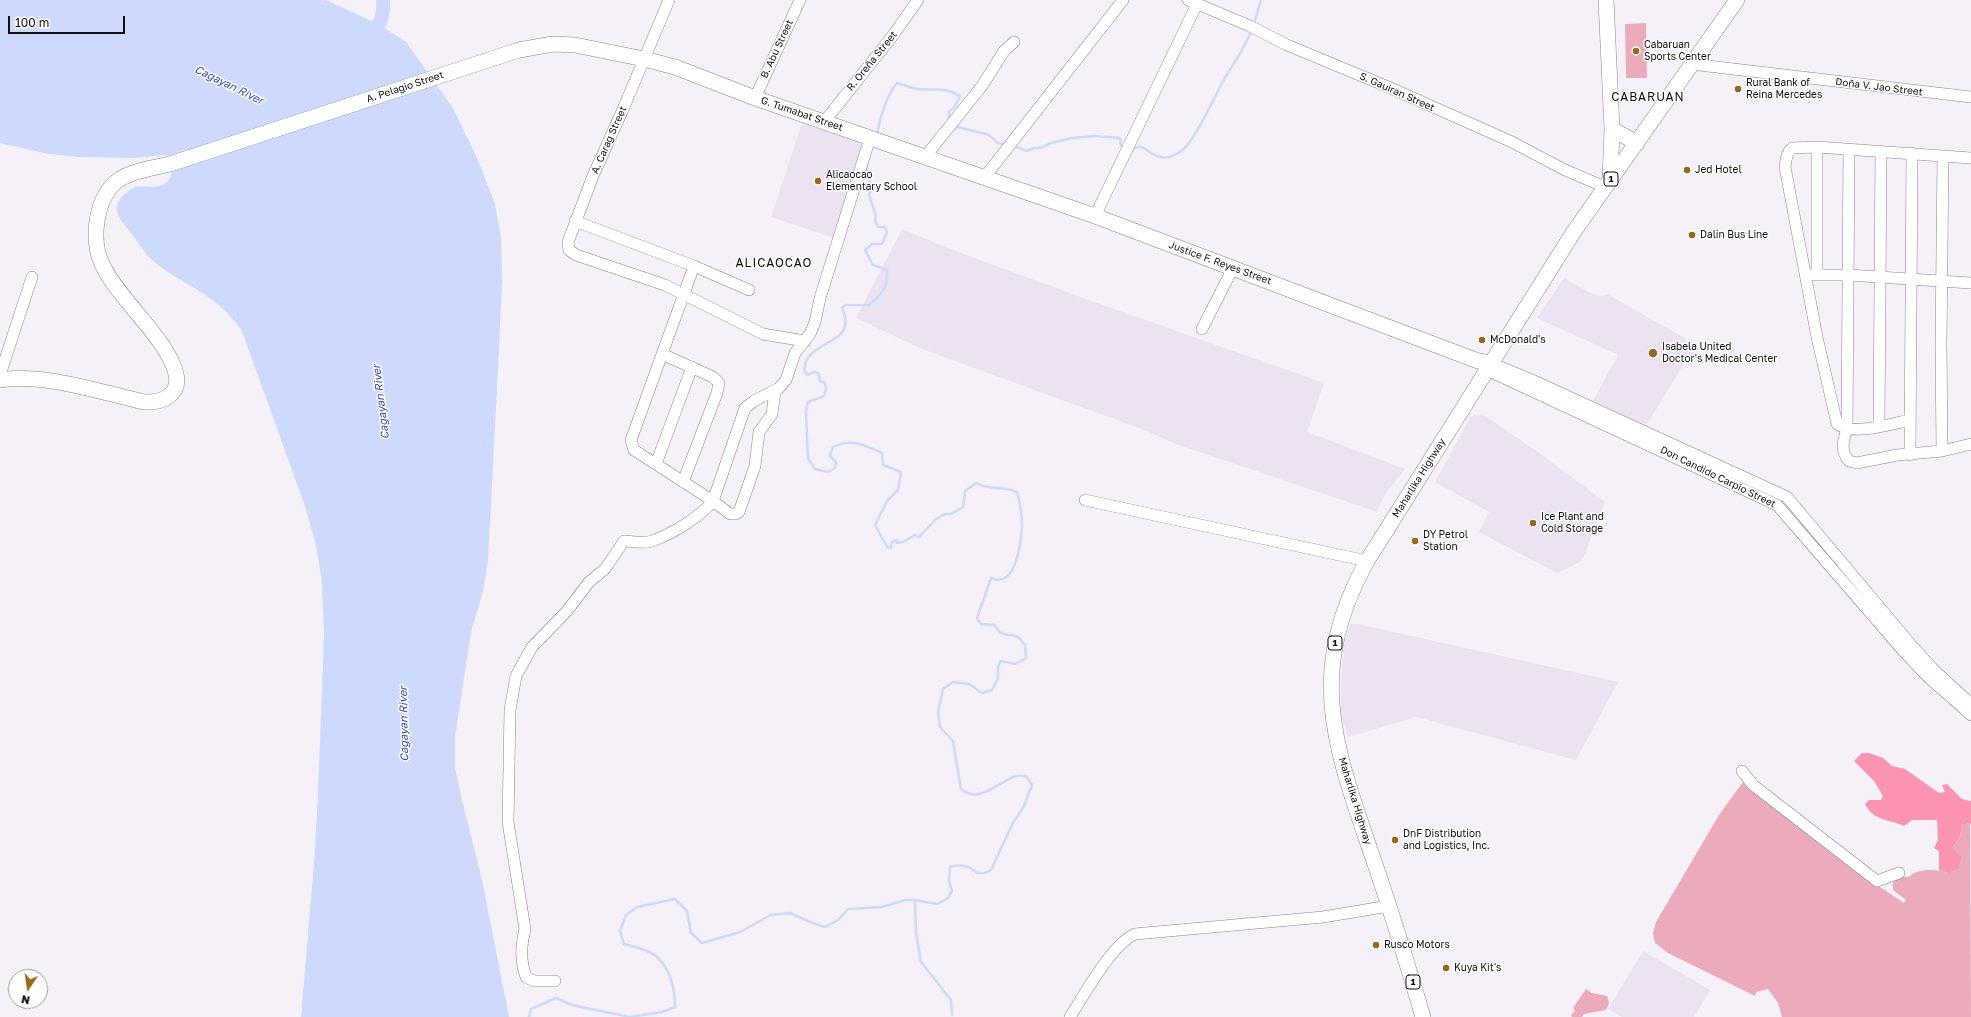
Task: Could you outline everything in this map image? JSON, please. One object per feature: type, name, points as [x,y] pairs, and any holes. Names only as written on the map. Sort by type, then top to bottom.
[{"type":"main road","points":[[1606,0],[1612,129],[1607,184]]},
{"type":"main road","name":"Maharlika Highway","points":[[1423,1017],[1389,906],[1352,797],[1336,740],[1330,692],[1331,666],[1339,625],[1351,591],[1367,561],[1485,365],[1607,184],[1737,0]]},
{"type":"main road","name":"A. Pelagio Street","points":[[0,380],[20,378],[44,380],[144,402],[155,402],[162,400],[174,392],[177,388],[174,368],[157,340],[110,279],[102,265],[96,245],[96,233],[102,205],[106,195],[119,180],[126,176],[170,164],[519,50],[553,44],[575,45],[644,59]]},
{"type":"main road","name":"G. Tumabat Street","points":[[644,59],[675,67],[755,98],[960,169]]},
{"type":"main road","points":[[1612,129],[1637,142]]},
{"type":"main road","name":"Justice F. Reyes Street","points":[[960,169],[1096,216],[1485,365]]},
{"type":"street","name":"A. Carag Street","points":[[669,0],[593,176],[568,242],[569,250],[572,253],[665,285],[763,334],[805,341]]},
{"type":"street","name":"B. Abu Street","points":[[755,98],[800,0]]},
{"type":"street","name":"R. Oreña Street","points":[[824,122],[891,38],[918,0]]},
{"type":"street","points":[[984,178],[1123,0]]},
{"type":"street","points":[[1096,216],[1129,147],[1192,2]]},
{"type":"street","name":"S. Gauiran Street","points":[[1192,2],[1512,142],[1566,170],[1607,184]]},
{"type":"street","points":[[925,157],[982,86],[1004,51],[1014,42]]},
{"type":"street","name":"Doña V. Jao Street","points":[[1691,64],[1971,97]]},
{"type":"street","points":[[555,981],[534,981],[526,977],[521,962],[522,942],[525,929],[508,822],[510,710],[516,676],[532,648],[567,611],[589,582],[605,569],[624,541],[650,542],[681,527],[706,510],[713,501],[745,408],[754,401],[775,391],[786,380],[792,359],[805,341],[815,322],[820,298],[874,139]]},
{"type":"street","points":[[1811,275],[1817,147]]},
{"type":"street","points":[[1910,420],[1879,426],[1847,429],[1837,424],[1834,417],[1817,337],[1811,275],[1785,167],[1786,160],[1792,148],[1817,147],[1971,158]]},
{"type":"street","points":[[1850,149],[1847,429],[1843,450],[1849,461],[1857,463],[1942,451],[1971,444]]},
{"type":"street","points":[[1879,426],[1881,152]]},
{"type":"street","points":[[1910,455],[1912,153]]},
{"type":"street","points":[[1942,451],[1943,156]]},
{"type":"street","points":[[575,221],[694,266],[749,290]]},
{"type":"street","points":[[694,266],[631,440],[634,450],[733,515],[739,512],[755,466],[759,432],[772,414],[775,391]]},
{"type":"street","points":[[1202,329],[1233,268]]},
{"type":"street","points":[[1811,275],[1848,275],[1911,281],[1971,283]]},
{"type":"street","points":[[0,374],[32,277]]},
{"type":"street","points":[[662,354],[717,379],[718,389],[683,482]]},
{"type":"street","name":"Don Candido Carpio Street","points":[[1485,365],[1532,380],[1787,497],[1913,647],[1934,670],[1971,704]]},
{"type":"street","name":"Don Candido Carpio Street","points":[[1485,365],[1777,505],[1928,677],[1971,715]]},
{"type":"street","points":[[656,464],[692,367]]},
{"type":"street","points":[[1085,500],[1367,561]]},
{"type":"street","points":[[1742,770],[1753,785],[1877,881],[1899,873]]},
{"type":"street","points":[[1070,1017],[1100,970],[1121,944],[1135,934],[1323,917],[1389,906]]},
{"type":"shaded area","name":"Cabaruan Sports Center","points":[[1646,23],[1647,78],[1626,78],[1625,24]]},
{"type":"shaded area","name":"Alicaocao Elementary School","points":[[802,123],[863,144],[834,238],[771,217]]},
{"type":"shaded area","points":[[902,229],[961,253],[1086,299],[1324,383],[1307,432],[1405,469],[1385,495],[1377,512],[1176,444],[1147,431],[922,349],[856,318]]},
{"type":"shaded area","name":"Isabela United Doctor's Medical Center","points":[[1564,278],[1592,294],[1603,296],[1607,294],[1685,338],[1691,352],[1646,426],[1593,401],[1618,355],[1537,318]]},
{"type":"shaded area","name":"Ice Plant and Cold Storage","points":[[1484,415],[1535,450],[1605,502],[1582,561],[1557,573],[1479,532],[1489,512],[1435,482],[1471,416]]},
{"type":"shaded area","points":[[1350,624],[1358,624],[1618,682],[1576,760],[1416,717],[1348,737],[1341,715],[1341,682],[1344,646]]},
{"type":"shaded area","points":[[1862,753],[1869,753],[1883,758],[1892,766],[1905,769],[1939,793],[1945,792],[1942,785],[1947,784],[1962,799],[1971,801],[1971,826],[1970,823],[1962,825],[1960,837],[1952,848],[1961,857],[1959,868],[1948,873],[1939,870],[1939,851],[1934,848],[1938,840],[1937,820],[1912,820],[1904,826],[1877,817],[1868,810],[1865,804],[1869,800],[1881,800],[1883,796],[1874,781],[1854,761]]},
{"type":"shaded area","points":[[1743,782],[1868,879],[1904,903],[1906,900],[1893,890],[1893,882],[1901,877],[1909,877],[1917,872],[1928,870],[1948,873],[1952,848],[1960,837],[1962,825],[1970,823],[1971,1017],[1782,1017],[1778,1003],[1768,989],[1756,992],[1755,996],[1668,953],[1655,943],[1653,933],[1656,922],[1719,815]]},
{"type":"shaded area","points":[[1643,951],[1710,990],[1694,1017],[1622,1017],[1608,1009]]},
{"type":"shaded area","points":[[1586,989],[1592,993],[1607,996],[1609,1003],[1606,1010],[1584,1014],[1582,1017],[1572,1017],[1571,1015],[1575,1011],[1573,1008]]},
{"type":"water","name":"Cagayan River","points":[[0,0],[326,0],[380,25],[406,42],[453,108],[477,158],[495,204],[501,239],[502,282],[488,560],[483,591],[471,632],[455,737],[455,768],[482,880],[509,1017],[301,1017],[315,852],[324,635],[322,582],[316,545],[305,506],[242,331],[230,315],[219,305],[171,274],[147,255],[119,217],[117,205],[120,199],[128,191],[135,187],[157,186],[163,185],[167,182],[170,178],[172,168],[169,156],[163,155],[134,158],[79,157],[49,154],[0,143]]},
{"type":"waterway","points":[[366,37],[375,29],[382,17],[383,0]]},
{"type":"waterway","points":[[1254,24],[1261,0]]},
{"type":"waterway","points":[[1131,148],[1142,147],[1160,157],[1169,157],[1180,152],[1191,140],[1203,120],[1251,31]]},
{"type":"waterway","points":[[877,135],[884,108],[897,83],[911,88],[947,90],[960,96],[954,108],[949,111],[949,121]]},
{"type":"waterway","points":[[954,126],[989,135],[998,143],[1007,145]]},
{"type":"waterway","points":[[1014,146],[1027,151],[1072,138],[1094,136],[1120,138],[1121,146],[1124,146]]},
{"type":"waterway","points":[[529,1017],[531,1009],[556,998],[572,1005],[630,1017],[662,1012],[675,1007],[674,994],[669,975],[658,958],[642,949],[624,944],[620,931],[626,915],[637,907],[675,899],[687,911],[691,933],[702,943],[740,932],[771,915],[790,913],[825,927],[838,920],[848,909],[882,907],[905,900],[915,900],[937,904],[947,899],[952,891],[949,881],[950,867],[964,866],[971,868],[977,873],[985,873],[991,870],[1013,823],[1023,808],[1032,785],[1026,776],[1015,776],[981,794],[967,793],[961,789],[953,741],[940,727],[938,712],[943,689],[953,682],[969,684],[982,693],[992,690],[998,678],[998,666],[1001,661],[1015,664],[1026,658],[1025,645],[1018,637],[1003,634],[995,625],[981,624],[977,618],[991,578],[999,580],[1006,577],[1012,571],[1016,562],[1022,526],[1021,509],[1017,492],[1006,489],[986,487],[976,483],[965,491],[963,507],[951,514],[945,514],[936,519],[919,537],[915,535],[903,542],[897,543],[897,540],[892,542],[891,548],[887,547],[875,525],[887,501],[898,490],[901,472],[883,465],[882,453],[869,447],[852,443],[840,444],[833,447],[830,456],[836,462],[835,468],[828,472],[815,469],[808,458],[806,411],[808,402],[824,396],[826,389],[825,383],[820,381],[818,373],[814,372],[807,375],[804,370],[806,361],[814,352],[836,338],[841,333],[845,327],[845,319],[842,308],[845,305],[869,305],[881,294],[886,282],[887,270],[873,265],[865,250],[872,244],[882,244],[887,232],[885,227],[878,227],[875,220],[876,216],[869,195],[872,188],[867,173],[868,161]]},
{"type":"waterway","points":[[915,900],[916,933],[921,962],[951,1000],[952,1015]]},
{"type":"place","name":"Cabaruan Sports Center","points":[[1636,51]]},
{"type":"place","name":"Rural Bank of Reina Mercedes","points":[[1738,89]]},
{"type":"place","name":"Jed Hotel","points":[[1687,170]]},
{"type":"place","name":"Alicaocao Elementary School","points":[[818,181]]},
{"type":"place","name":"Dalin Bus Line","points":[[1692,235]]},
{"type":"place","name":"McDonald's","points":[[1482,340]]},
{"type":"place","name":"Isabela United Doctor's Medical Center","points":[[1653,353]]},
{"type":"place","name":"Ice Plant and Cold Storage","points":[[1533,523]]},
{"type":"place","name":"DY Petrol Station","points":[[1415,541]]},
{"type":"place","name":"DnF Distribution and Logistics, Inc.","points":[[1395,840]]},
{"type":"place","name":"Rusco Motors","points":[[1376,945]]},
{"type":"place","name":"Kuya Kit's","points":[[1446,968]]},
{"type":"district","name":"CABARUAN","points":[[1648,97]]},
{"type":"district","name":"ALICAOCAO","points":[[774,263]]}]
